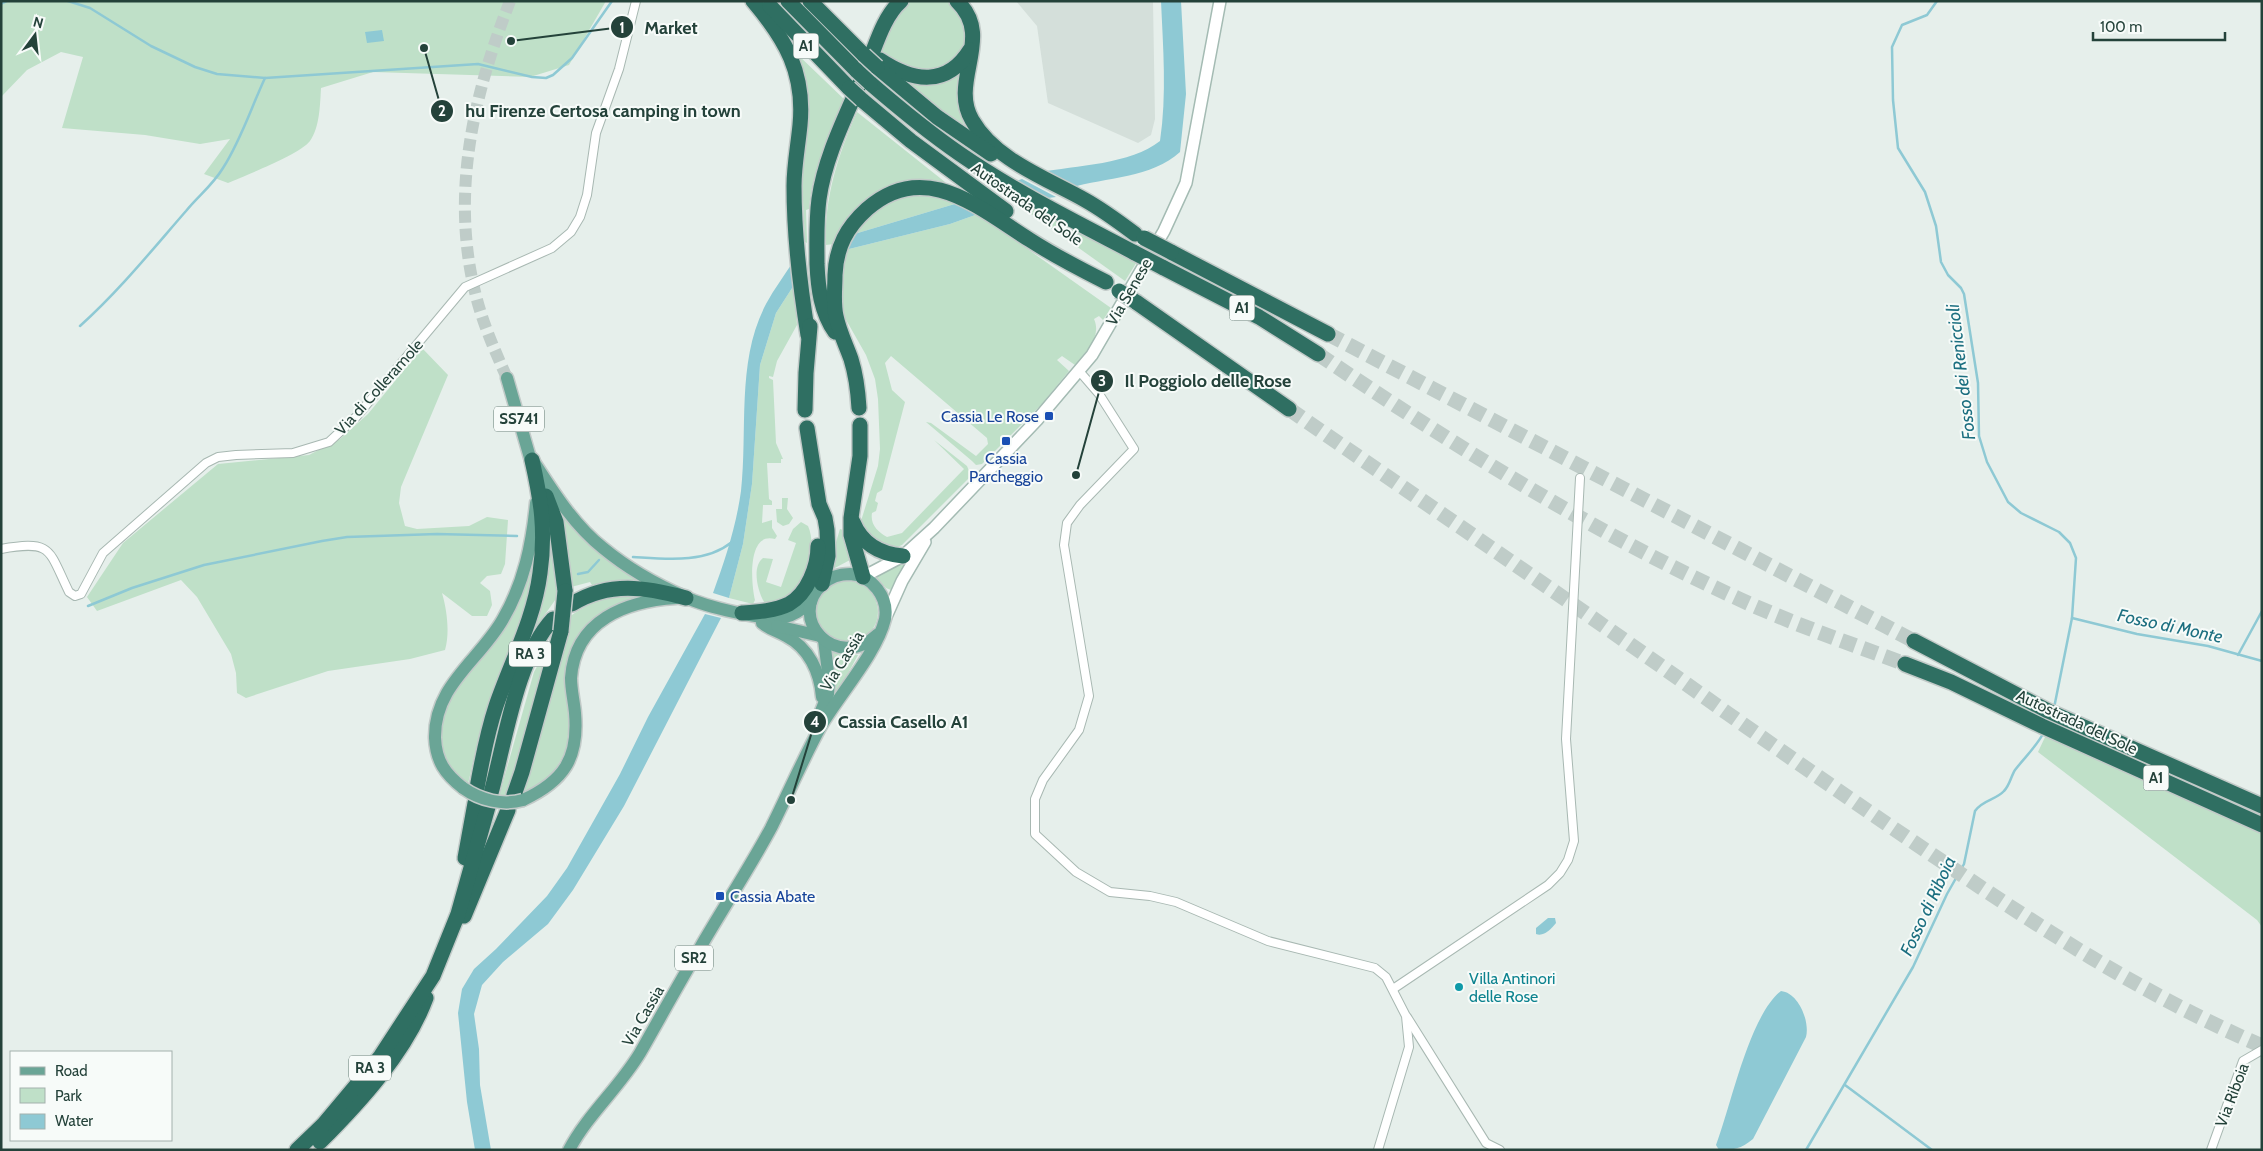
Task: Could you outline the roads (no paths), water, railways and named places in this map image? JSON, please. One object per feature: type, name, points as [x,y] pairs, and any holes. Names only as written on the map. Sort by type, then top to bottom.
[{"type":"highway","points":[[753,1],[778,32],[790,55],[798,81],[800,124],[794,186],[801,292],[808,335],[805,410]]},
{"type":"highway","name":"Autostrada del Sole","points":[[766,1],[862,100],[1004,215],[1136,302],[1289,409]]},
{"type":"highway","name":"Autostrada del Sole","points":[[788,1],[870,83],[927,130],[988,172],[1052,209],[1259,317],[1318,354]]},
{"type":"highway","name":"Autostrada del Sole","points":[[810,1],[937,116],[1021,169]]},
{"type":"highway","points":[[816,1],[865,52]]},
{"type":"highway","points":[[808,335],[818,305],[816,239],[819,199],[829,161],[886,22],[901,1]]},
{"type":"highway","points":[[957,1],[971,21],[973,47],[966,89],[967,108],[970,118],[991,145],[1021,169]]},
{"type":"highway","points":[[878,64],[933,78],[955,70],[973,47]]},
{"type":"highway","name":"A1","points":[[1021,169],[1140,236],[1328,334]]},
{"type":"highway","points":[[859,408],[856,375],[844,343],[836,311],[835,274],[838,253],[849,228],[872,205],[901,191],[915,187],[935,189],[954,194],[1004,215]]},
{"type":"highway","points":[[818,305],[844,343]]},
{"type":"highway","points":[[860,425],[859,470],[851,518],[851,535],[863,577]]},
{"type":"highway","points":[[807,428],[819,504],[825,518],[827,536],[828,556],[822,584]]},
{"type":"highway","points":[[519,798],[557,625],[568,597],[556,522],[532,460]]},
{"type":"highway","points":[[479,796],[482,758],[496,707],[531,612],[540,574],[544,528],[542,504],[532,460]]},
{"type":"highway","points":[[742,613],[782,606],[794,600],[802,591],[815,568],[818,555],[817,520],[819,504]]},
{"type":"highway","points":[[851,518],[859,534],[871,546],[881,552],[903,556]]},
{"type":"highway","points":[[568,597],[625,587],[655,590],[686,598]]},
{"type":"highway","name":"RA 3","points":[[312,1150],[356,1105],[378,1078],[413,1027],[425,1001],[458,914],[479,796],[530,654],[544,628],[557,625]]},
{"type":"highway","name":"Autostrada del Sole","points":[[1914,641],[2052,713],[2262,806]]},
{"type":"highway","name":"Autostrada del Sole","points":[[1905,664],[1951,682],[2046,728],[2262,826]]},
{"type":"highway","points":[[444,950],[470,906],[508,810]]},
{"type":"highway","name":"RA 3","points":[[297,1150],[323,1125],[380,1057],[433,976]]},
{"type":"main road","name":"Via Senese","points":[[863,577],[903,556],[934,528],[1038,420],[1080,372],[1147,261],[1178,203],[1186,183],[1220,1]]},
{"type":"main road","name":"SS741","points":[[506,378],[532,460]]},
{"type":"main road","points":[[532,460],[536,503],[532,541],[516,594],[503,620],[492,636],[444,695],[438,712],[436,749],[440,764],[449,778],[479,796],[492,801],[509,802],[549,787],[560,777],[573,752],[575,715],[571,678],[576,658],[587,635],[607,616],[623,607],[657,600],[686,598]]},
{"type":"main road","points":[[532,460],[574,520],[603,548],[640,573],[686,598],[742,613],[784,618],[811,602],[822,584],[837,575],[852,574],[863,577]]},
{"type":"main road","name":"Via Senese","points":[[884,620],[902,581],[934,528]]},
{"type":"main road","name":"Via Cassia","points":[[569,1150],[582,1125],[621,1082],[640,1054],[749,866],[804,757],[834,703],[872,649],[884,620],[885,607],[881,594],[874,584],[863,577]]},
{"type":"main road","name":"Via Cassia","points":[[804,757],[828,694],[822,638],[811,620],[811,602]]},
{"type":"main road","points":[[742,613],[801,646],[812,660],[819,676],[822,708]]},
{"type":"main road","points":[[762,623],[822,638]]},
{"type":"main road","name":"Via Cassia","points":[[822,638],[834,646],[852,648],[869,642],[878,634]]},
{"type":"street","name":"Via di Colleramole","points":[[1,549],[32,544],[41,546],[50,552],[69,592],[75,596],[81,594],[103,553],[206,464],[218,457],[293,452],[329,442],[357,416],[465,287],[552,248],[571,232],[580,217],[587,196],[596,133],[619,69],[636,1]]},
{"type":"street","points":[[1080,372],[1098,394],[1134,450],[1080,504],[1067,522],[1064,545],[1089,696],[1079,730],[1043,780],[1035,799],[1035,834],[1076,872],[1110,892],[1150,896],[1176,902],[1268,940],[1375,968],[1386,977],[1406,1016],[1486,1144],[1500,1150]]},
{"type":"street","points":[[1393,989],[1548,885],[1560,873],[1568,860],[1574,841],[1566,739],[1580,478]]},
{"type":"street","points":[[1378,1150],[1409,1048],[1406,1016]]},
{"type":"street","name":"Via Riboia","points":[[2211,1150],[2243,1061],[2262,1050]]},
{"type":"water","points":[[1161,1],[1181,1],[1186,94],[1180,152],[1169,161],[1142,172],[1070,188],[1039,172],[1086,166],[1119,159],[1148,149],[1160,141],[1164,89]]},
{"type":"water","points":[[382,30],[384,41],[367,43],[365,32]]},
{"type":"water","points":[[1022,179],[1056,197],[1048,198],[1016,181]]},
{"type":"water","points":[[958,203],[978,214],[950,224],[845,250],[851,235]]},
{"type":"water","points":[[793,262],[794,285],[776,313],[760,365],[752,484],[743,544],[729,598],[713,593],[730,543],[741,491],[745,396],[750,349],[766,304]]},
{"type":"water","points":[[705,614],[721,618],[624,806],[573,890],[548,924],[503,962],[482,985],[474,1014],[479,1049],[480,1085],[491,1150],[475,1150],[467,1102],[458,1013],[462,989],[474,969],[547,896],[567,868],[620,774],[648,717]]},
{"type":"water","points":[[1548,918],[1555,918],[1556,923],[1545,933],[1536,934],[1536,928]]},
{"type":"water","points":[[1781,991],[1793,997],[1802,1009],[1805,1016],[1806,1037],[1753,1139],[1737,1148],[1719,1150],[1716,1145],[1750,1040],[1759,1020],[1770,1003]]},
{"type":"waterway","points":[[1,4],[7,1]]},
{"type":"waterway","points":[[68,1],[90,8],[151,46],[195,67],[217,74],[265,78],[478,64],[532,77],[546,78],[553,75],[572,58],[612,1]]},
{"type":"waterway","name":"Fosso dei Reniccioli","points":[[1937,1],[1927,15],[1902,25],[1892,47],[1893,100],[1898,148],[1925,192],[1936,226],[1941,262],[1948,275],[1961,288],[1964,294],[1978,383],[1979,436],[1987,462],[2008,502],[2021,513],[2059,532],[2070,543],[2076,558],[2072,618],[2054,708]]},
{"type":"waterway","points":[[80,326],[122,285],[219,174],[246,124],[265,78]]},
{"type":"waterway","points":[[88,606],[132,588],[204,565],[322,541],[347,537],[437,534],[517,536]]},
{"type":"waterway","points":[[633,557],[671,559],[697,557],[710,554],[732,542]]},
{"type":"waterway","points":[[578,574],[588,572],[599,560]]},
{"type":"waterway","points":[[2238,655],[2262,611]]},
{"type":"waterway","name":"Fosso di Monte","points":[[2072,618],[2137,634],[2208,646],[2262,661]]},
{"type":"waterway","name":"Fosso di Riboia","points":[[1806,1150],[1913,967],[1947,894],[1964,864],[1975,811],[1981,804],[2004,791],[2015,770],[2044,732]]},
{"type":"waterway","points":[[1845,1085],[1932,1150]]},
{"type":"tunnel","points":[[507,378],[486,327],[476,296],[468,258],[465,221],[469,146],[476,109],[485,73],[510,1]]},
{"type":"tunnel","points":[[1328,334],[1914,641]]},
{"type":"tunnel","points":[[1318,354],[1472,454],[1576,516],[1630,545],[1759,608],[1905,664]]},
{"type":"tunnel","points":[[1289,409],[1834,788],[2020,913],[2098,961],[2178,1006],[2262,1046]]},
{"type":"place","name":"Market","points":[[511,41]]},
{"type":"place","name":"hu Firenze Certosa camping in town","points":[[424,48]]},
{"type":"place","name":"Cassia Le Rose","points":[[1049,416]]},
{"type":"place","name":"Cassia Parcheggio","points":[[1006,441]]},
{"type":"place","name":"Il Poggiolo delle Rose","points":[[1076,475]]},
{"type":"place","name":"Cassia Casello A1","points":[[791,800]]},
{"type":"place","name":"Cassia Abate","points":[[720,896]]},
{"type":"place","name":"Villa Antinori delle Rose","points":[[1459,987]]}]
